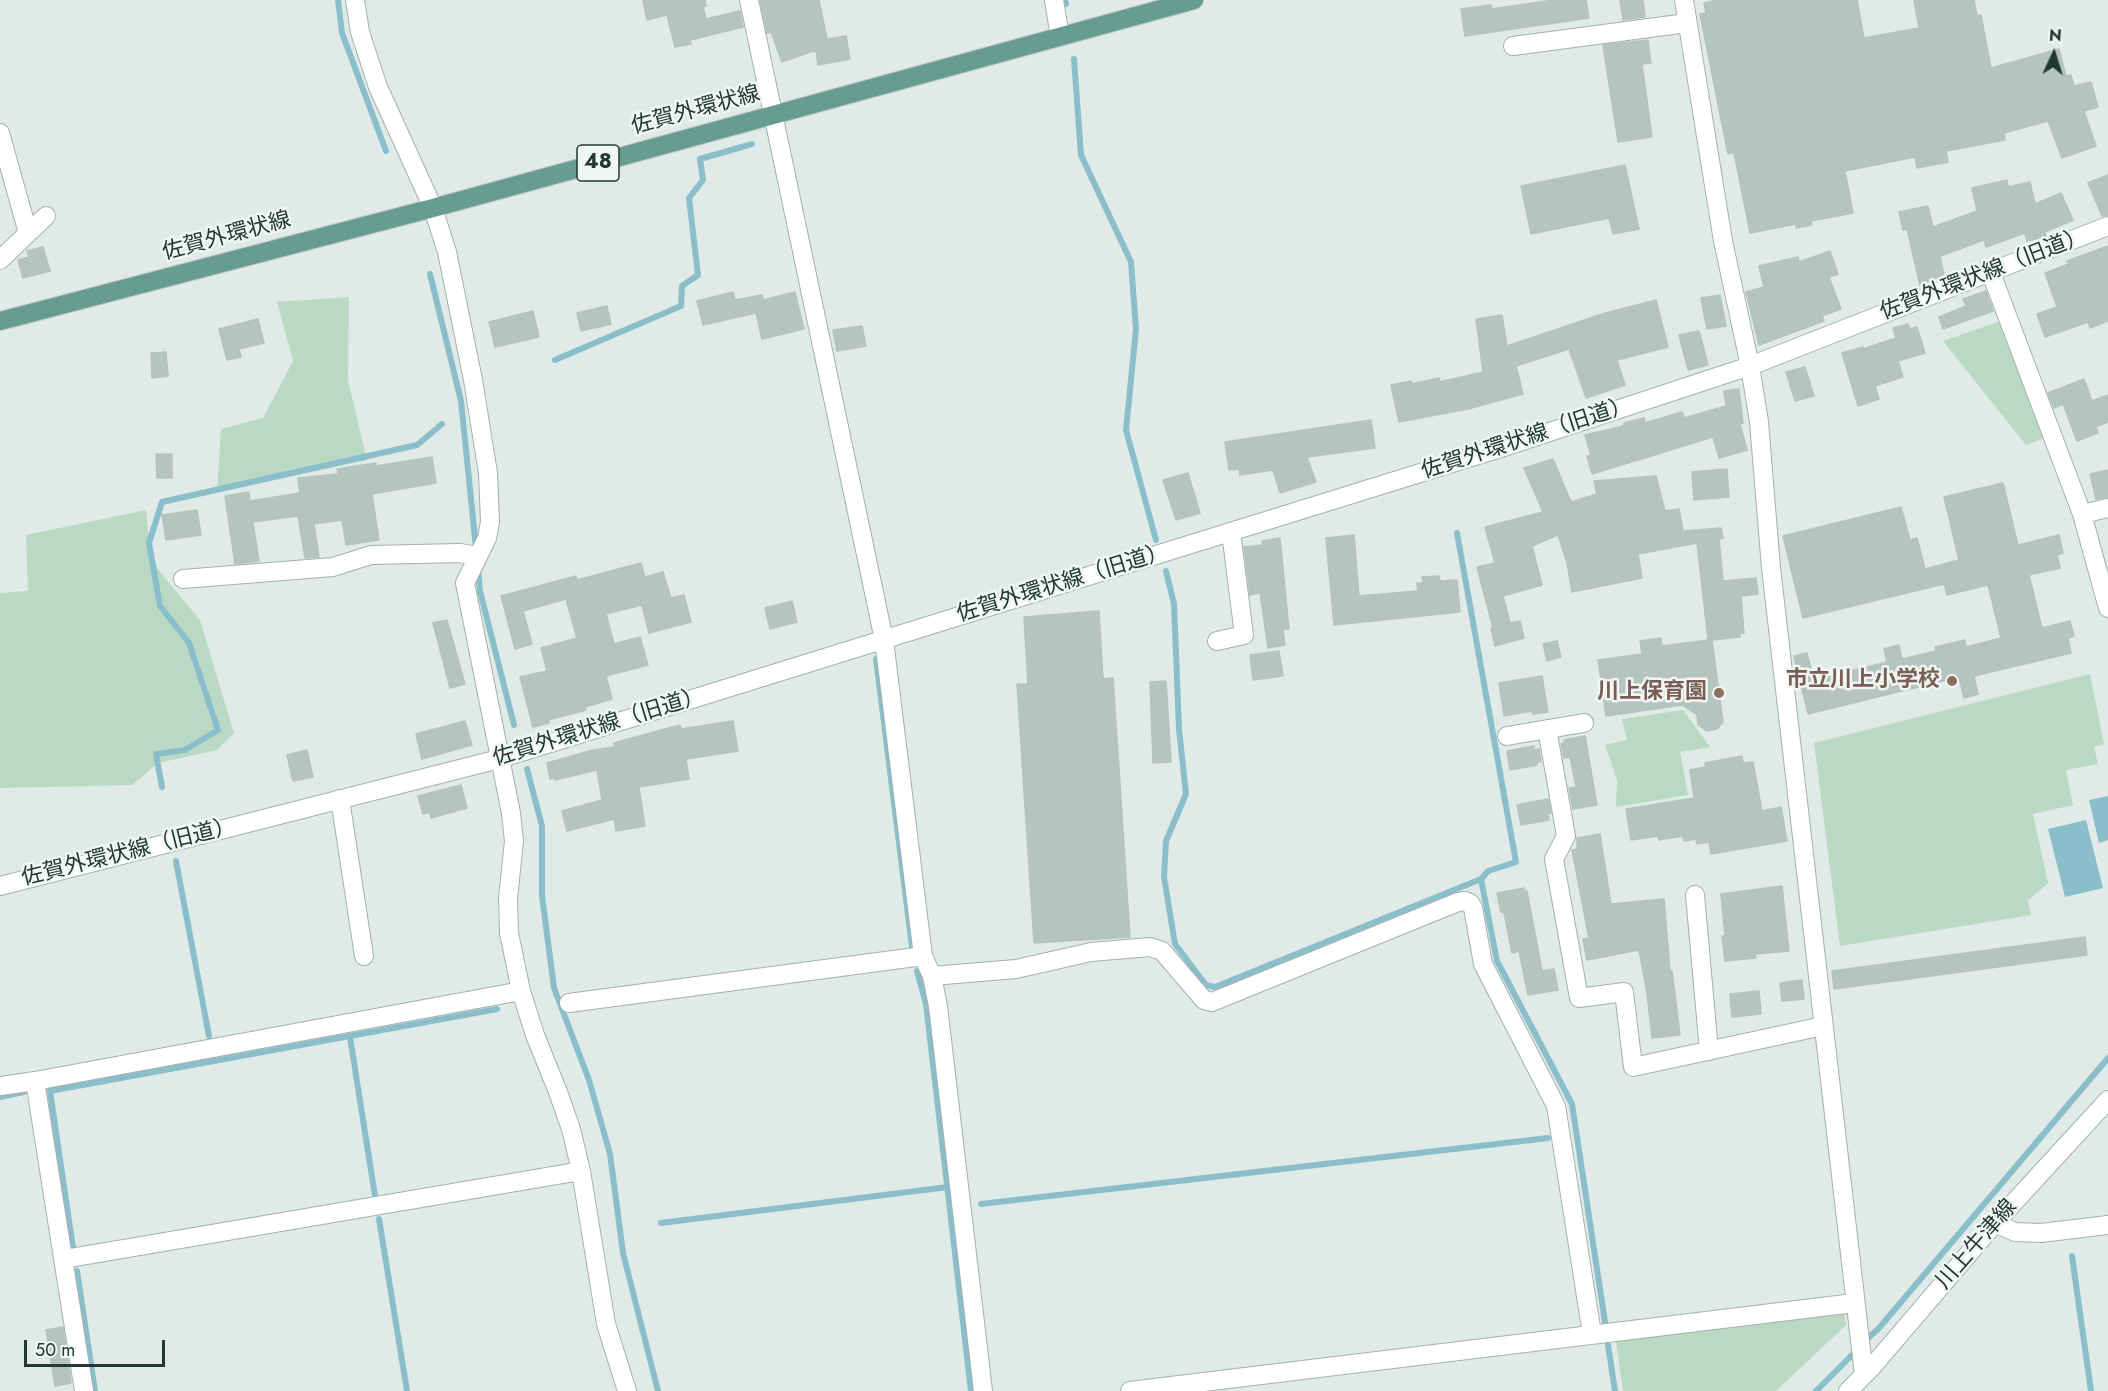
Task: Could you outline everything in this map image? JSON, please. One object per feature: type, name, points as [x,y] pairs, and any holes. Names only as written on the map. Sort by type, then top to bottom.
[{"type":"main road","name":"佐賀外環状線","points":[[0,321],[433,208],[1194,0]]},
{"type":"street","points":[[355,0],[360,32],[378,87],[433,208],[447,252],[473,380],[488,473],[490,522],[487,538],[469,555],[465,583],[511,813],[514,841],[508,898],[509,933],[521,992],[571,1129],[581,1171],[606,1324],[627,1391]]},
{"type":"street","points":[[748,0],[884,640],[923,956],[932,976],[939,1018],[983,1391]]},
{"type":"street","points":[[1054,0],[1060,37]]},
{"type":"street","points":[[1684,0],[1723,241],[1750,366],[1761,441],[1771,568],[1865,1383]]},
{"type":"street","points":[[1512,46],[1687,23]]},
{"type":"street","points":[[0,133],[28,233]]},
{"type":"street","points":[[0,260],[46,216]]},
{"type":"street","name":"佐賀外環状線（旧道）","points":[[0,886],[499,759],[1576,425],[1750,366],[2108,226]]},
{"type":"street","points":[[1991,273],[2082,514],[2106,596]]},
{"type":"street","points":[[2082,514],[2108,508]]},
{"type":"street","points":[[1217,641],[1244,635],[1231,532]]},
{"type":"street","points":[[183,579],[333,567],[371,555],[469,555]]},
{"type":"street","points":[[1507,736],[1584,723]]},
{"type":"street","points":[[1547,729],[1566,836],[1554,859],[1579,998],[1624,992],[1633,1067],[1823,1026]]},
{"type":"street","points":[[340,799],[364,956]]},
{"type":"street","points":[[1695,895],[1709,1051]]},
{"type":"street","points":[[932,976],[1016,969],[1090,952],[1150,947],[1162,951],[1204,1000],[1212,1002],[1458,902],[1470,903],[1473,908],[1483,964],[1556,1106],[1592,1334]]},
{"type":"street","points":[[569,1003],[923,956]]},
{"type":"street","points":[[0,1086],[521,992]]},
{"type":"street","points":[[35,1081],[84,1391]]},
{"type":"street","name":"川上牛津線","points":[[1848,1391],[1865,1383],[1995,1223],[2108,1100]]},
{"type":"street","points":[[64,1259],[581,1171]]},
{"type":"street","points":[[1995,1223],[2015,1232],[2041,1233],[2108,1225]]},
{"type":"street","points":[[1130,1391],[1854,1303]]},
{"type":"green space","points":[[349,297],[348,380],[367,460],[217,492],[221,429],[263,418],[293,361],[277,302]]},
{"type":"green space","points":[[2004,320],[2047,437],[2026,445],[1943,341]]},
{"type":"green space","points":[[146,510],[151,561],[200,620],[234,733],[217,750],[158,763],[132,785],[0,788],[0,593],[28,591],[26,535]]},
{"type":"green space","points":[[2090,674],[2104,744],[2094,747],[2098,764],[2066,770],[2073,805],[2033,814],[2048,883],[2028,901],[2031,915],[1840,946],[1814,743]]},
{"type":"green space","points":[[1683,710],[1710,747],[1680,752],[1688,795],[1616,807],[1617,780],[1605,745],[1627,740],[1622,719]]},
{"type":"green space","points":[[1844,1313],[1846,1325],[1776,1391],[1623,1391],[1616,1341]]},
{"type":"water","points":[[2108,796],[2108,840],[2099,843],[2089,800]]},
{"type":"water","points":[[2086,820],[2103,888],[2065,897],[2048,829]]},
{"type":"building","points":[[643,0],[705,0],[706,6],[703,7],[706,19],[740,11],[743,27],[690,40],[691,44],[675,47],[667,15],[647,20]]},
{"type":"building","points":[[760,0],[819,0],[827,39],[846,36],[850,59],[818,65],[816,50],[782,62],[771,32],[767,33]]},
{"type":"building","points":[[1554,0],[1586,0],[1589,18],[1465,36],[1461,9],[1491,5],[1492,9]]},
{"type":"building","points":[[1620,0],[1643,0],[1645,17],[1623,20]]},
{"type":"building","points":[[1718,0],[1857,0],[1864,38],[1919,28],[1914,0],[1974,0],[1977,16],[1981,15],[1991,68],[2059,49],[2066,76],[2071,75],[2074,86],[2091,82],[2098,107],[2084,111],[2096,146],[2062,158],[2048,121],[2004,133],[2005,140],[1946,151],[1948,162],[1917,168],[1915,157],[1845,171],[1853,213],[1811,221],[1812,225],[1796,228],[1796,224],[1750,233],[1734,153],[1728,154],[1700,14],[1706,13],[1704,3]]},
{"type":"building","points":[[1648,40],[1651,63],[1642,64],[1652,137],[1618,142],[1603,45]]},
{"type":"building","points":[[1625,165],[1639,229],[1613,234],[1609,218],[1531,234],[1521,186]]},
{"type":"building","points":[[2108,175],[2108,215],[2102,216],[2088,183]]},
{"type":"building","points":[[2007,180],[2008,187],[2030,182],[2035,204],[2061,193],[2073,220],[2045,232],[2046,237],[2027,241],[2025,233],[1986,247],[1984,240],[1940,256],[1944,275],[1920,285],[1907,229],[1903,230],[1899,212],[1928,206],[1933,227],[1977,211],[1972,188]]},
{"type":"building","points":[[2108,246],[2108,321],[2090,328],[2088,322],[2045,337],[2037,314],[2057,307],[2045,273],[2069,264],[2067,261]]},
{"type":"building","points":[[43,247],[50,271],[23,278],[18,260],[29,257],[27,251]]},
{"type":"building","points":[[1830,251],[1838,274],[1829,277],[1841,309],[1822,316],[1824,321],[1759,345],[1746,292],[1764,287],[1759,266],[1798,257],[1799,262]]},
{"type":"building","points":[[1986,291],[1993,311],[1943,329],[1939,317],[1966,306],[1963,299]]},
{"type":"building","points":[[733,292],[735,300],[762,295],[763,300],[795,292],[804,329],[762,339],[756,313],[703,325],[697,301]]},
{"type":"building","points":[[1720,295],[1726,326],[1707,329],[1701,298]]},
{"type":"building","points":[[1656,300],[1668,347],[1617,360],[1625,385],[1586,398],[1569,349],[1516,366],[1523,394],[1468,409],[1399,422],[1391,385],[1411,381],[1411,384],[1439,378],[1440,382],[1483,372],[1476,319],[1502,315],[1507,346],[1602,314]]},
{"type":"building","points":[[607,306],[611,324],[581,331],[577,313]]},
{"type":"building","points":[[533,311],[539,337],[495,347],[489,322]]},
{"type":"building","points":[[258,319],[264,343],[239,349],[241,357],[227,360],[219,329]]},
{"type":"building","points":[[1908,324],[1910,329],[1917,327],[1925,353],[1898,361],[1903,377],[1875,386],[1879,399],[1858,406],[1842,353],[1896,338],[1893,328]]},
{"type":"building","points":[[862,326],[866,346],[837,351],[833,330]]},
{"type":"building","points":[[1699,331],[1708,365],[1688,370],[1679,335]]},
{"type":"building","points":[[166,352],[168,376],[152,378],[151,353]]},
{"type":"building","points":[[1805,367],[1814,396],[1795,401],[1786,372]]},
{"type":"building","points":[[2084,379],[2092,401],[2108,395],[2108,422],[2096,427],[2098,433],[2077,441],[2063,404],[2054,408],[2048,393]]},
{"type":"building","points":[[1739,389],[1743,423],[1740,424],[1747,450],[1719,458],[1713,437],[1592,474],[1587,456],[1591,455],[1585,435],[1624,426],[1624,423],[1644,418],[1645,423],[1682,412],[1684,418],[1726,406],[1724,391]]},
{"type":"building","points":[[1371,420],[1375,448],[1307,457],[1316,482],[1280,493],[1273,470],[1240,475],[1239,469],[1229,470],[1225,442]]},
{"type":"building","points":[[156,454],[172,454],[172,478],[157,478]]},
{"type":"building","points":[[432,457],[436,483],[372,494],[379,540],[346,545],[342,520],[314,524],[319,557],[305,558],[298,516],[253,522],[259,561],[235,564],[225,496],[249,492],[250,501],[300,493],[298,478],[338,474],[337,469],[376,463],[376,466]]},
{"type":"building","points":[[1553,459],[1571,502],[1597,494],[1594,481],[1656,476],[1665,511],[1679,509],[1683,531],[1721,528],[1723,538],[1719,539],[1723,581],[1756,578],[1758,594],[1741,596],[1744,633],[1740,633],[1740,637],[1712,640],[1723,722],[1717,729],[1707,731],[1698,725],[1697,715],[1682,705],[1606,716],[1598,660],[1642,654],[1640,641],[1661,638],[1662,646],[1708,640],[1697,543],[1638,554],[1642,578],[1572,592],[1567,563],[1558,535],[1532,546],[1542,585],[1503,596],[1510,623],[1520,621],[1524,638],[1495,646],[1491,628],[1493,628],[1477,567],[1495,563],[1485,527],[1543,512],[1524,468]]},
{"type":"building","points":[[1727,469],[1729,497],[1694,500],[1692,472]]},
{"type":"building","points":[[2108,470],[2108,497],[2096,499],[2090,474]]},
{"type":"building","points":[[1188,473],[1200,513],[1176,520],[1163,480]]},
{"type":"building","points":[[2003,483],[2018,545],[2059,535],[2063,553],[2057,555],[2060,568],[2029,575],[2042,628],[2070,621],[2074,636],[2068,638],[2071,653],[1974,676],[1978,694],[1964,698],[1959,677],[1808,714],[1794,656],[1807,653],[1814,680],[1887,662],[1884,649],[1899,645],[1902,659],[1936,651],[1935,647],[1965,640],[1966,647],[2001,638],[1988,585],[1947,595],[1944,584],[1803,618],[1783,536],[1901,507],[1910,540],[1917,538],[1925,569],[1959,560],[1944,497]]},
{"type":"building","points":[[197,510],[201,535],[166,540],[162,515]]},
{"type":"building","points":[[1354,535],[1359,596],[1418,591],[1417,583],[1423,583],[1422,577],[1439,576],[1440,581],[1457,580],[1460,612],[1334,625],[1326,538]]},
{"type":"building","points":[[1280,538],[1289,629],[1283,629],[1285,645],[1268,648],[1260,593],[1250,595],[1244,547],[1263,545],[1262,541]]},
{"type":"building","points":[[641,563],[645,577],[663,572],[671,598],[684,595],[691,622],[649,633],[642,605],[606,614],[614,644],[640,637],[648,665],[606,676],[612,699],[533,727],[520,677],[547,671],[541,648],[577,638],[566,599],[523,611],[532,644],[515,649],[501,596],[576,576],[577,580]]},
{"type":"building","points":[[792,601],[797,622],[770,629],[765,608]]},
{"type":"building","points":[[1099,611],[1103,679],[1113,678],[1130,937],[1034,943],[1017,684],[1028,684],[1024,617]]},
{"type":"building","points":[[447,620],[465,684],[450,688],[433,623]]},
{"type":"building","points":[[1557,641],[1561,657],[1547,661],[1543,644]]},
{"type":"building","points":[[1279,651],[1283,676],[1253,680],[1250,655]]},
{"type":"building","points":[[1542,676],[1548,712],[1533,714],[1532,711],[1504,716],[1499,683]]},
{"type":"building","points":[[1166,681],[1171,762],[1153,763],[1150,682]]},
{"type":"building","points":[[465,721],[472,745],[422,759],[416,734]]},
{"type":"building","points":[[733,721],[738,751],[686,759],[689,779],[639,787],[645,826],[616,831],[614,819],[567,831],[562,811],[602,800],[597,770],[555,780],[555,777],[550,779],[547,763],[593,750],[615,747],[614,743],[680,725],[681,729]]},
{"type":"building","points":[[1585,736],[1597,805],[1573,809],[1569,788],[1576,787],[1570,757],[1564,758],[1561,744],[1564,740]]},
{"type":"building","points":[[1534,746],[1534,750],[1539,749],[1541,762],[1537,762],[1537,765],[1510,770],[1507,751]]},
{"type":"building","points":[[307,750],[313,777],[293,781],[287,755]]},
{"type":"building","points":[[1742,756],[1743,763],[1753,762],[1762,811],[1781,807],[1787,841],[1711,854],[1709,842],[1697,844],[1696,839],[1684,841],[1683,836],[1659,840],[1658,836],[1631,840],[1626,809],[1694,798],[1690,770],[1706,767],[1705,763]]},
{"type":"building","points":[[461,785],[467,808],[431,818],[430,812],[423,814],[418,796]]},
{"type":"building","points":[[1548,799],[1551,813],[1548,814],[1549,820],[1521,825],[1517,805]]},
{"type":"building","points":[[1600,834],[1611,904],[1664,899],[1670,971],[1672,971],[1680,1035],[1652,1038],[1639,950],[1587,960],[1583,939],[1589,938],[1572,850],[1577,849],[1577,838]]},
{"type":"building","points":[[1782,886],[1789,951],[1755,954],[1756,958],[1725,961],[1721,894]]},
{"type":"building","points":[[1524,888],[1527,891],[1542,971],[1554,969],[1558,990],[1528,995],[1519,951],[1512,953],[1504,912],[1501,912],[1497,893]]},
{"type":"building","points":[[2085,937],[2087,955],[1834,989],[1832,971]]},
{"type":"building","points":[[1802,980],[1804,999],[1782,1001],[1780,983]]},
{"type":"building","points":[[1759,991],[1761,1014],[1732,1017],[1730,994]]},
{"type":"building","points":[[63,1327],[71,1383],[55,1386],[46,1330]]},
{"type":"waterway","points":[[338,0],[342,33],[386,151]]},
{"type":"waterway","points":[[1065,0],[1066,4]]},
{"type":"waterway","points":[[1074,59],[1081,155],[1131,262],[1136,329],[1126,430],[1156,540]]},
{"type":"waterway","points":[[555,360],[681,306],[682,286],[698,275],[689,198],[703,180],[700,159],[752,144]]},
{"type":"waterway","points":[[430,274],[461,401],[476,548]]},
{"type":"waterway","points":[[162,787],[156,754],[185,750],[218,730],[189,643],[160,606],[149,543],[162,502],[417,445],[442,424]]},
{"type":"waterway","points":[[1457,533],[1516,862],[1488,871],[1481,879]]},
{"type":"waterway","points":[[478,567],[480,591],[514,725]]},
{"type":"waterway","points":[[1166,571],[1174,604],[1179,729],[1186,794],[1166,841],[1164,877],[1175,944],[1206,985],[1215,987],[1481,879],[1497,961],[1572,1104],[1605,1322]]},
{"type":"waterway","points":[[876,659],[912,947]]},
{"type":"waterway","points":[[527,769],[542,826],[542,896],[554,988],[589,1080],[610,1154],[623,1253],[658,1391]]},
{"type":"waterway","points":[[176,861],[209,1036]]},
{"type":"waterway","points":[[917,971],[926,1004],[971,1391]]},
{"type":"waterway","points":[[73,1248],[50,1091],[497,1009]]},
{"type":"waterway","points":[[350,1037],[375,1196]]},
{"type":"waterway","points":[[1864,1342],[1879,1328],[2108,1058]]},
{"type":"waterway","points":[[0,1097],[24,1092]]},
{"type":"waterway","points":[[981,1204],[1548,1138]]},
{"type":"waterway","points":[[661,1223],[948,1187]]},
{"type":"waterway","points":[[379,1219],[407,1391]]},
{"type":"waterway","points":[[2072,1256],[2091,1391]]},
{"type":"waterway","points":[[77,1271],[95,1391]]},
{"type":"waterway","points":[[1608,1345],[1615,1391]]},
{"type":"waterway","points":[[1816,1391],[1857,1350]]},
{"type":"place","name":"市立川上小学校","points":[[1952,681]]},
{"type":"place","name":"川上保育園","points":[[1719,693]]}]
